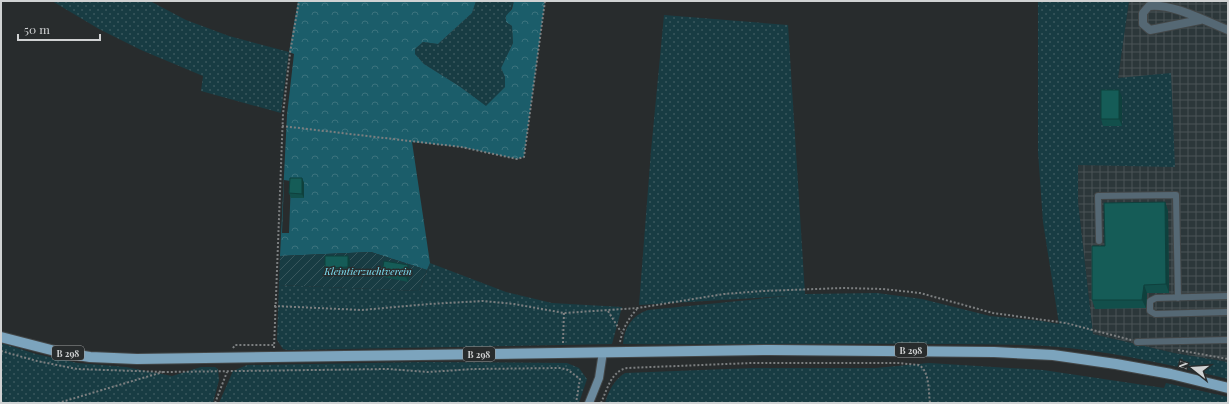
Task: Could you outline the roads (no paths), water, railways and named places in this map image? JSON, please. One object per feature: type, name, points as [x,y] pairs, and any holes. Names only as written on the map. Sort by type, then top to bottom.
[{"type":"main road","name":"B 298","points":[[1,337],[44,349],[90,357],[230,358],[603,352],[864,350],[994,352],[1053,355],[1116,364],[1171,374],[1228,388]]},
{"type":"main road","points":[[589,403],[599,378],[603,352]]},
{"type":"street","points":[[1200,20],[1150,30],[1143,24],[1143,13],[1149,6],[1158,5],[1200,20],[1228,30]]},
{"type":"lane","points":[[1099,241],[1098,196],[1176,195],[1178,298]]},
{"type":"lane","points":[[1228,296],[1153,299],[1149,306],[1150,311],[1162,314],[1228,312]]},
{"type":"lane","points":[[1138,342],[1228,340]]},
{"type":"park label","name":"Kleintierzuchtverein","points":[[368,271]]}]
